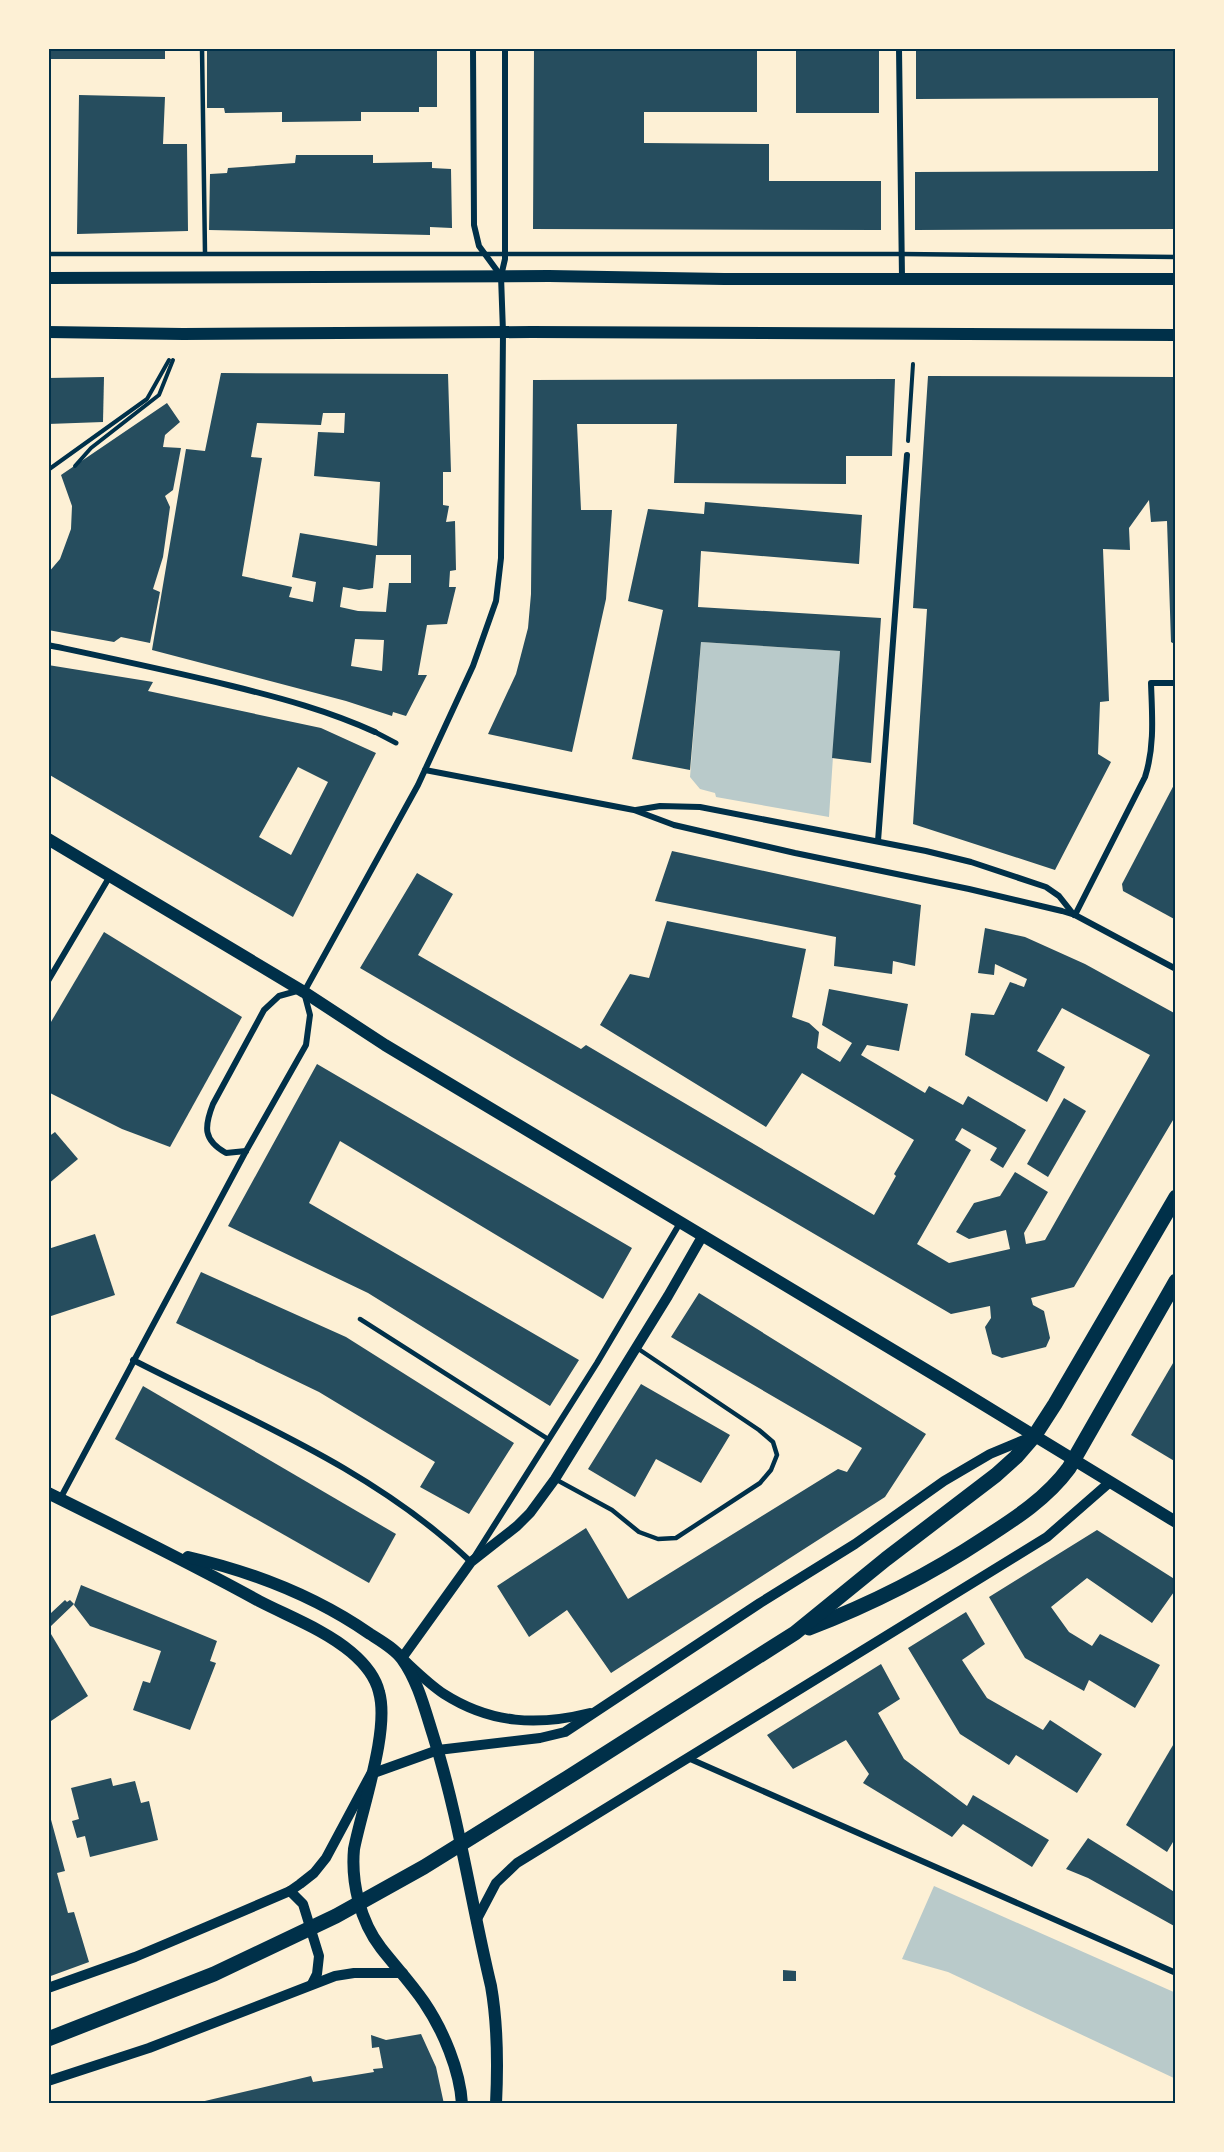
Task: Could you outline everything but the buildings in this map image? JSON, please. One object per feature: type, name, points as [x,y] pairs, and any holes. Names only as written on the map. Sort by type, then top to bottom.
[{"type":"main road","points":[[48,278],[501,276],[1176,279]]},
{"type":"main road","points":[[48,332],[1176,335]]},
{"type":"main road","points":[[48,839],[1176,1522]]},
{"type":"main road","points":[[52,2036],[205,1978],[354,1907],[424,1867],[795,1633],[886,1559],[996,1475],[1035,1436],[1176,1197]]},
{"type":"main road","points":[[795,1633],[867,1605],[924,1576],[961,1554],[1042,1498],[1061,1478],[1074,1459],[1176,1281]]},
{"type":"main road","points":[[48,1493],[172,1554],[325,1635],[349,1650],[366,1665],[376,1682],[382,1711],[378,1747],[354,1849],[352,1866],[354,1877],[368,1927],[380,1947],[423,2001],[438,2027],[456,2072],[462,2104]]},
{"type":"main road","points":[[172,1554],[232,1567],[312,1600],[359,1626],[402,1658],[418,1690],[438,1750],[457,1827],[496,2013],[498,2047],[496,2104]]},
{"type":"street","points":[[473,48],[474,225],[479,246],[501,276]]},
{"type":"street","points":[[60,1499],[246,1151],[306,1046],[310,1016],[304,992],[425,770],[473,666],[498,590],[501,558],[503,332],[501,276],[504,253],[505,48]]},
{"type":"street","points":[[899,48],[902,279]]},
{"type":"street","points":[[878,841],[907,454]]},
{"type":"street","points":[[48,645],[180,673],[290,700],[337,716],[396,742]]},
{"type":"street","points":[[1075,915],[1147,771],[1152,740],[1150,683],[1176,682]]},
{"type":"street","points":[[425,770],[634,810],[674,825],[883,873],[969,889],[1075,915],[1176,969]]},
{"type":"street","points":[[634,810],[660,806],[700,807],[878,841],[971,862],[1036,883],[1059,896],[1075,915]]},
{"type":"street","points":[[48,981],[110,876]]},
{"type":"street","points":[[246,1151],[226,1153],[214,1145],[208,1135],[210,1111],[264,1010],[274,999],[286,993],[294,990],[304,992]]},
{"type":"street","points":[[594,1712],[537,1722],[517,1721],[489,1715],[444,1694],[402,1658],[471,1562],[597,1363],[680,1222]]},
{"type":"street","points":[[471,1562],[517,1526],[530,1513],[555,1479],[637,1348],[703,1235]]},
{"type":"street","points":[[133,1360],[292,1439],[384,1492],[458,1549],[471,1562]]},
{"type":"street","points":[[48,1988],[135,1957],[290,1890],[308,1878],[326,1858],[371,1774],[438,1750],[552,1736],[573,1728],[594,1712],[855,1544],[944,1481],[990,1454],[1035,1436]]},
{"type":"street","points":[[476,1921],[496,1882],[517,1863],[1047,1537],[1110,1482]]},
{"type":"street","points":[[687,1758],[1176,1973]]},
{"type":"street","points":[[290,1890],[303,1904],[319,1956],[317,1974],[312,1984]]},
{"type":"street","points":[[48,2081],[149,2048],[335,1976],[354,1973],[403,1973]]},
{"type":"lane","points":[[202,48],[205,253]]},
{"type":"lane","points":[[48,254],[504,253],[1176,256]]},
{"type":"lane","points":[[360,1318],[548,1439]]},
{"type":"lane","points":[[555,1479],[612,1510],[639,1532],[658,1539],[676,1538],[759,1483],[771,1470],[777,1455],[773,1442],[759,1430],[637,1348]]},
{"type":"path","points":[[48,470],[147,399],[171,360],[159,395],[91,448],[75,466]]},
{"type":"path","points":[[909,434],[913,364]]},
{"type":"shaded area","points":[[701,642],[840,651],[829,817],[716,797],[715,793],[700,789],[690,777]]},
{"type":"shaded area","points":[[934,1886],[1176,1993],[1176,2079],[948,1972],[902,1959]]}]
